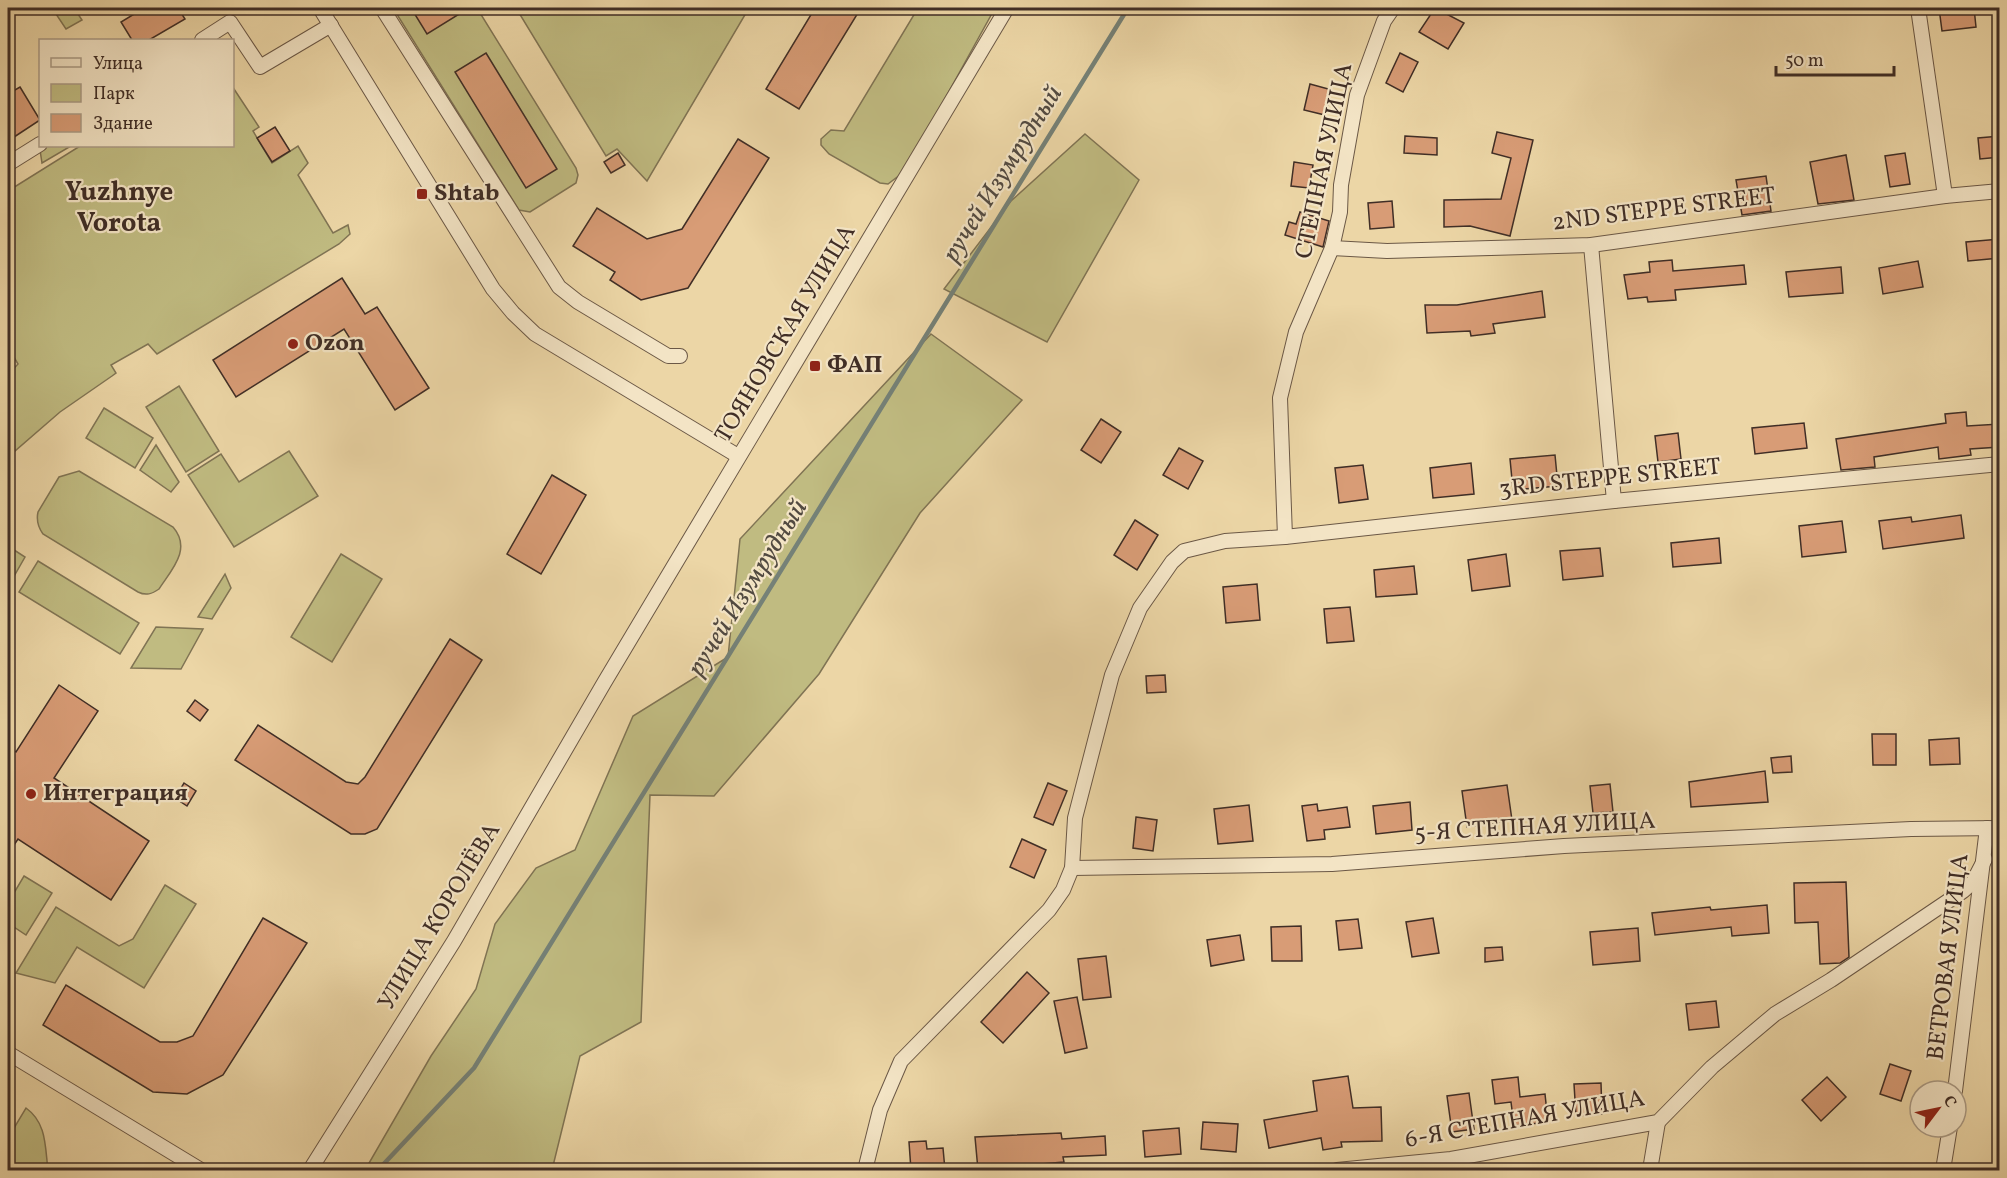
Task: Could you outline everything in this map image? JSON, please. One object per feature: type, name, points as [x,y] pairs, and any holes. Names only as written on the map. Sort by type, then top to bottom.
[{"type":"street","points":[[320,8],[493,289],[513,313],[535,334],[738,456]]},
{"type":"street","points":[[382,8],[558,287],[578,302],[668,356],[680,356]]},
{"type":"street","name":"ТОЯНОВСКАЯ УЛИЦА","points":[[604,683],[1006,8]]},
{"type":"street","name":"СТЕПНАЯ УЛИЦА","points":[[1285,537],[1280,399],[1296,332],[1332,249],[1340,213],[1341,185],[1358,95],[1384,21],[1393,8]]},
{"type":"street","points":[[1918,8],[1945,196]]},
{"type":"street","points":[[204,39],[230,22],[260,67],[331,25]]},
{"type":"street","points":[[8,164],[39,145]]},
{"type":"street","name":"2ND STEPPE STREET","points":[[1332,249],[1388,251],[1591,245],[1945,196],[2000,191]]},
{"type":"street","points":[[1591,245],[1614,501]]},
{"type":"street","name":"3RD STEPPE STREET","points":[[1072,868],[1075,818],[1112,675],[1140,608],[1172,562],[1184,551],[1226,541],[1285,537],[1614,501],[2000,464]]},
{"type":"street","name":"УЛИЦА КОРОЛЁВА","points":[[310,1170],[454,941],[604,683]]},
{"type":"street","name":"5-Я СТЕПНАЯ УЛИЦА","points":[[1072,868],[1332,864],[1564,846],[1911,829],[1993,828]]},
{"type":"street","name":"ВЕТРОВАЯ УЛИЦА","points":[[1957,1079],[1985,858],[1993,828]]},
{"type":"street","name":"6-Я СТЕПНАЯ УЛИЦА","points":[[1337,1170],[1451,1159],[1658,1122],[1712,1067],[1775,1014],[1831,980],[1963,891],[1973,882],[1985,858]]},
{"type":"street","points":[[865,1170],[880,1110],[901,1061],[1049,910],[1063,890],[1072,868]]},
{"type":"street","points":[[8,1053],[201,1170]]},
{"type":"street","points":[[1650,1170],[1658,1122]]},
{"type":"street","points":[[1943,1170],[1948,1139]]},
{"type":"green space","points":[[52,8],[74,8],[82,20],[66,29]]},
{"type":"green space","points":[[393,8],[477,8],[576,168],[578,175],[576,183],[530,212],[519,210]]},
{"type":"green space","points":[[516,8],[749,8],[647,181],[617,149],[606,156]]},
{"type":"green space","points":[[918,8],[995,8],[905,171],[888,184],[880,183],[829,154],[821,145],[821,139],[831,130],[844,131]]},
{"type":"green space","points":[[234,89],[259,127],[253,131],[272,163],[298,146],[308,163],[298,175],[333,233],[348,225],[350,234],[339,244],[157,354],[148,344],[111,365],[116,373],[60,412],[8,457],[8,375],[18,364],[8,347],[8,191],[78,147],[234,147]]},
{"type":"green space","points":[[1085,134],[1139,180],[1047,342],[944,289],[1011,201]]},
{"type":"green space","points":[[45,147],[69,147],[42,163],[40,150]]},
{"type":"green space","points":[[931,334],[1022,400],[920,513],[819,674],[714,796],[650,795],[641,1022],[580,1056],[552,1170],[365,1170],[431,1056],[476,989],[495,924],[536,868],[575,850],[633,716],[728,657],[740,539]]},
{"type":"green space","points":[[179,386],[219,451],[186,472],[146,407]]},
{"type":"green space","points":[[104,408],[153,438],[135,468],[86,438]]},
{"type":"green space","points":[[156,445],[179,482],[171,492],[140,470]]},
{"type":"green space","points":[[289,451],[318,496],[234,547],[188,475],[221,454],[239,482]]},
{"type":"green space","points":[[79,471],[173,527],[181,543],[178,559],[156,591],[146,594],[138,592],[41,531],[37,521],[38,512],[59,477]]},
{"type":"green space","points":[[8,546],[25,557],[9,585],[8,584]]},
{"type":"green space","points":[[341,554],[382,579],[332,662],[291,637]]},
{"type":"green space","points":[[38,561],[139,623],[120,654],[19,592]]},
{"type":"green space","points":[[225,574],[231,588],[212,619],[198,617]]},
{"type":"green space","points":[[156,627],[203,629],[181,669],[131,668]]},
{"type":"green space","points":[[24,876],[52,893],[26,935],[8,923],[8,903]]},
{"type":"green space","points":[[165,885],[196,904],[144,988],[77,947],[55,983],[16,973],[56,907],[119,946],[133,939]]},
{"type":"green space","points":[[26,1108],[38,1121],[44,1136],[48,1170],[8,1170],[8,1138]]},
{"type":"building","points":[[144,8],[178,8],[185,19],[151,39],[131,39],[121,22]]},
{"type":"building","points":[[411,8],[469,8],[427,34]]},
{"type":"building","points":[[815,8],[861,8],[799,109],[766,89]]},
{"type":"building","points":[[1435,8],[1464,23],[1448,49],[1419,32]]},
{"type":"building","points":[[1939,8],[1974,8],[1976,27],[1942,31]]},
{"type":"building","points":[[486,53],[557,169],[526,188],[455,72]]},
{"type":"building","points":[[1400,53],[1418,62],[1403,92],[1386,83]]},
{"type":"building","points":[[1310,84],[1332,90],[1325,115],[1304,110]]},
{"type":"building","points":[[20,87],[39,121],[8,141],[8,94]]},
{"type":"building","points":[[275,127],[290,151],[272,162],[257,138]]},
{"type":"building","points":[[1497,132],[1533,140],[1510,236],[1470,226],[1444,227],[1444,200],[1501,199],[1511,158],[1492,153]]},
{"type":"building","points":[[1405,136],[1437,138],[1437,155],[1404,153]]},
{"type":"building","points":[[2000,136],[2000,157],[1980,159],[1978,138]]},
{"type":"building","points":[[738,139],[769,158],[688,288],[641,300],[610,280],[615,272],[573,246],[597,208],[647,239],[682,229]]},
{"type":"building","points":[[618,153],[625,165],[611,173],[604,162]]},
{"type":"building","points":[[1905,153],[1910,184],[1890,187],[1885,156]]},
{"type":"building","points":[[1846,155],[1854,200],[1818,204],[1810,162]]},
{"type":"building","points":[[1294,162],[1313,165],[1309,188],[1291,186]]},
{"type":"building","points":[[1766,176],[1771,211],[1742,215],[1736,180]]},
{"type":"building","points":[[1392,201],[1394,227],[1370,229],[1368,203]]},
{"type":"building","points":[[1300,212],[1329,221],[1323,247],[1285,235],[1289,222],[1296,224]]},
{"type":"building","points":[[2000,239],[2000,258],[1968,261],[1966,242]]},
{"type":"building","points":[[1672,260],[1673,271],[1744,265],[1746,284],[1675,290],[1676,300],[1648,302],[1647,297],[1628,299],[1624,275],[1650,272],[1649,262]]},
{"type":"building","points":[[1918,261],[1923,287],[1883,294],[1879,268]]},
{"type":"building","points":[[1841,267],[1843,293],[1789,297],[1786,272]]},
{"type":"building","points":[[342,278],[365,314],[377,307],[429,388],[395,410],[344,329],[236,397],[213,360]]},
{"type":"building","points":[[1542,291],[1545,317],[1493,324],[1495,333],[1471,336],[1470,331],[1427,333],[1425,305],[1457,305]]},
{"type":"building","points":[[1966,412],[1967,426],[2000,424],[2000,447],[1970,449],[1971,455],[1939,459],[1938,447],[1874,457],[1875,467],[1841,470],[1836,439],[1946,423],[1945,414]]},
{"type":"building","points":[[1101,419],[1121,432],[1101,463],[1081,450]]},
{"type":"building","points":[[1804,423],[1807,448],[1755,454],[1752,428]]},
{"type":"building","points":[[1678,433],[1681,459],[1658,462],[1655,436]]},
{"type":"building","points":[[1179,448],[1203,461],[1188,489],[1163,475]]},
{"type":"building","points":[[1555,455],[1558,486],[1513,490],[1510,459]]},
{"type":"building","points":[[1471,463],[1474,494],[1433,498],[1430,468]]},
{"type":"building","points":[[1363,465],[1368,499],[1339,503],[1335,468]]},
{"type":"building","points":[[552,475],[586,495],[541,574],[507,554]]},
{"type":"building","points":[[1961,515],[1964,538],[1883,549],[1879,521],[1911,517],[1912,522]]},
{"type":"building","points":[[1135,520],[1158,535],[1137,570],[1114,555]]},
{"type":"building","points":[[1842,521],[1846,552],[1802,557],[1799,526]]},
{"type":"building","points":[[1719,538],[1721,563],[1673,567],[1671,543]]},
{"type":"building","points":[[1600,548],[1603,576],[1563,580],[1560,551]]},
{"type":"building","points":[[1506,554],[1510,586],[1472,591],[1468,560]]},
{"type":"building","points":[[1414,566],[1417,594],[1376,597],[1374,570]]},
{"type":"building","points":[[1257,584],[1260,620],[1226,623],[1223,587]]},
{"type":"building","points":[[1350,607],[1354,641],[1327,643],[1324,609]]},
{"type":"building","points":[[450,639],[482,660],[377,829],[365,834],[351,834],[235,760],[258,725],[346,782],[358,784],[365,777]]},
{"type":"building","points":[[1165,675],[1166,692],[1147,693],[1146,676]]},
{"type":"building","name":"Интеграция","points":[[59,685],[98,711],[54,778],[149,841],[111,900],[18,839],[8,854],[8,746],[16,752]]},
{"type":"building","points":[[195,700],[208,710],[200,721],[187,711]]},
{"type":"building","points":[[1872,734],[1896,734],[1896,765],[1873,765]]},
{"type":"building","points":[[1959,738],[1960,764],[1930,765],[1929,740]]},
{"type":"building","points":[[1791,756],[1792,772],[1773,773],[1771,758]]},
{"type":"building","points":[[1765,771],[1768,802],[1691,807],[1689,782]]},
{"type":"building","points":[[184,783],[196,791],[187,806],[175,798]]},
{"type":"building","points":[[1048,783],[1067,791],[1053,825],[1034,817]]},
{"type":"building","points":[[1610,784],[1613,812],[1593,813],[1590,786]]},
{"type":"building","points":[[1507,785],[1512,820],[1467,827],[1462,791]]},
{"type":"building","points":[[1410,802],[1412,830],[1376,834],[1373,806]]},
{"type":"building","points":[[1317,804],[1318,811],[1347,807],[1350,827],[1324,830],[1325,839],[1307,841],[1302,806]]},
{"type":"building","points":[[1249,805],[1253,841],[1218,844],[1214,809]]},
{"type":"building","points":[[1136,817],[1157,820],[1153,851],[1133,848]]},
{"type":"building","points":[[1022,839],[1046,850],[1034,878],[1010,867]]},
{"type":"building","points":[[1846,882],[1849,957],[1840,963],[1820,964],[1818,922],[1795,923],[1794,883]]},
{"type":"building","points":[[1767,905],[1769,933],[1732,936],[1731,927],[1655,935],[1652,913],[1710,907],[1711,910]]},
{"type":"building","points":[[263,918],[307,943],[223,1075],[187,1094],[153,1092],[43,1025],[66,985],[160,1042],[177,1042],[193,1036]]},
{"type":"building","points":[[1433,918],[1439,953],[1412,957],[1406,922]]},
{"type":"building","points":[[1358,919],[1362,948],[1339,950],[1336,921]]},
{"type":"building","points":[[1301,926],[1302,961],[1272,961],[1271,927]]},
{"type":"building","points":[[1638,928],[1640,961],[1593,965],[1590,932]]},
{"type":"building","points":[[1240,935],[1244,960],[1211,966],[1207,940]]},
{"type":"building","points":[[1502,947],[1503,960],[1485,962],[1485,948]]},
{"type":"building","points":[[1106,956],[1111,997],[1083,1000],[1078,959]]},
{"type":"building","points":[[1027,972],[1049,993],[1003,1043],[981,1022]]},
{"type":"building","points":[[1077,997],[1087,1048],[1065,1053],[1054,1001]]},
{"type":"building","points":[[1716,1001],[1719,1027],[1689,1030],[1686,1004]]},
{"type":"building","points":[[1890,1064],[1911,1071],[1901,1101],[1880,1094]]},
{"type":"building","points":[[1348,1076],[1353,1108],[1381,1107],[1382,1141],[1341,1142],[1342,1147],[1323,1150],[1321,1138],[1269,1148],[1264,1120],[1317,1111],[1313,1081]]},
{"type":"building","points":[[1518,1077],[1520,1097],[1545,1094],[1548,1122],[1514,1126],[1511,1102],[1495,1104],[1492,1080]]},
{"type":"building","points":[[1827,1077],[1846,1097],[1821,1121],[1802,1100]]},
{"type":"building","points":[[1601,1083],[1602,1114],[1576,1116],[1574,1084]]},
{"type":"building","points":[[1469,1093],[1474,1129],[1452,1132],[1447,1096]]},
{"type":"building","points":[[1203,1122],[1238,1124],[1236,1152],[1201,1149]]},
{"type":"building","points":[[1179,1128],[1181,1154],[1145,1157],[1143,1131]]},
{"type":"building","points":[[1061,1133],[1062,1139],[1105,1136],[1106,1155],[1063,1157],[1064,1162],[1018,1166],[1018,1170],[978,1170],[975,1137]]},
{"type":"building","points":[[926,1141],[927,1149],[943,1148],[945,1170],[911,1170],[909,1142]]},
{"type":"waterway","name":"ручей Изумрудный","points":[[378,1170],[474,1068],[1128,8]]},
{"type":"place","name":"Shtab","points":[[422,194]]},
{"type":"place","name":"Ozon","points":[[293,344]]},
{"type":"place","name":"ФАП","points":[[815,366]]},
{"type":"place","name":"Интеграция","points":[[31,794]]},
{"type":"district","name":"Yuzhnye Vorota","points":[[119,208]]}]
